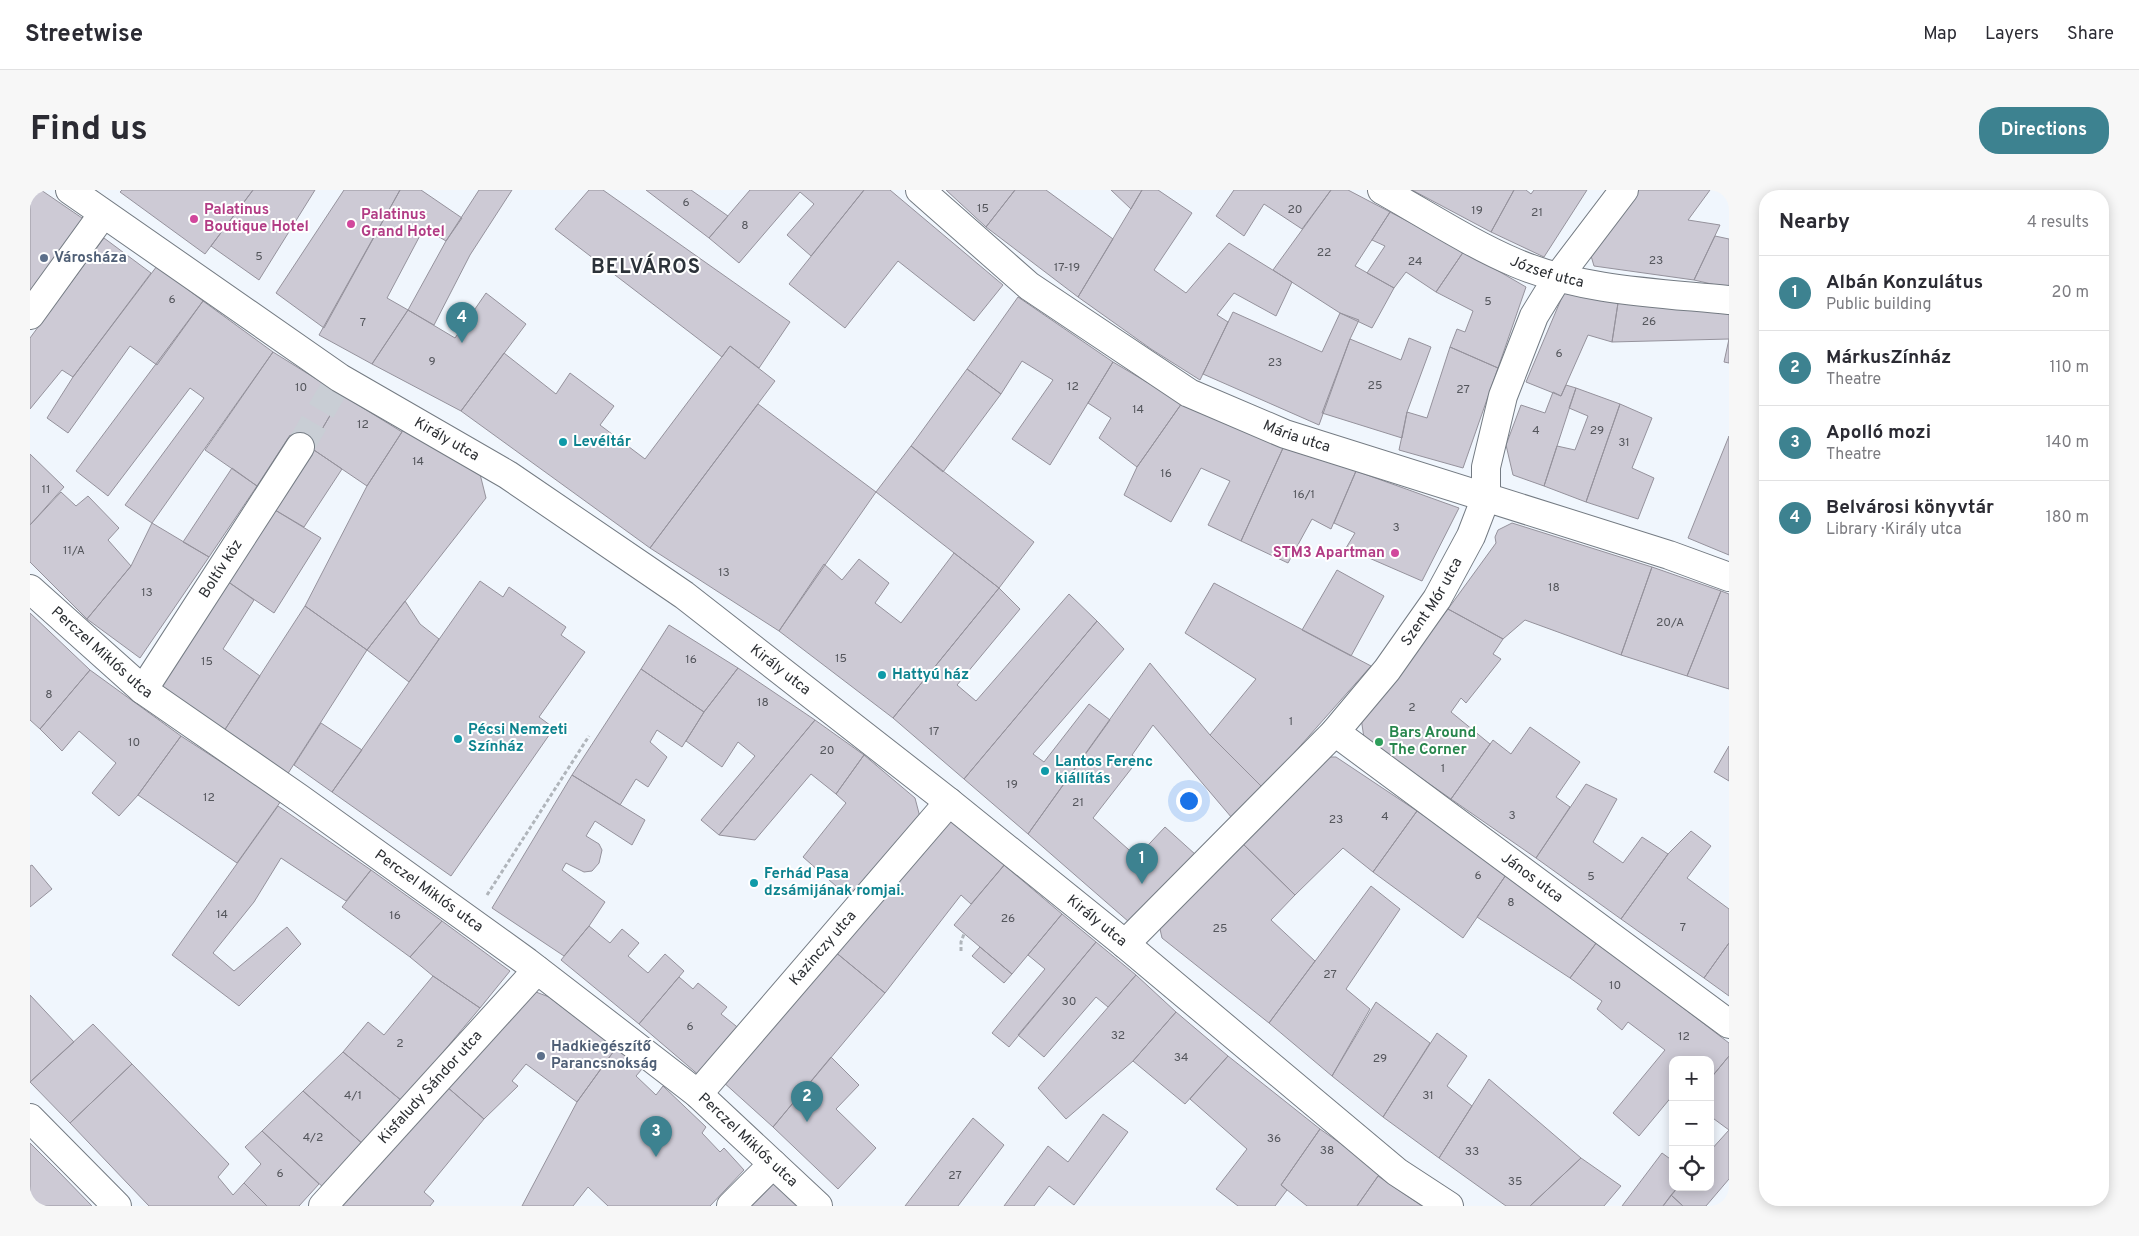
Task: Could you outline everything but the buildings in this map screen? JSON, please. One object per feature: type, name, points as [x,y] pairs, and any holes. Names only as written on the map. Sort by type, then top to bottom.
[{"type":"street","name":"Király utca","points":[[70,190],[340,378],[508,475],[684,595],[949,802],[1125,944],[1397,1172],[1449,1206]]},
{"type":"street","name":"Mária utca","points":[[920,190],[1029,286],[1189,393],[1285,434],[1669,555],[1729,577]]},
{"type":"street","name":"József utca","points":[[1382,190],[1516,263],[1558,276],[1612,287],[1729,300]]},
{"type":"street","name":"Szent Mór utca","points":[[1125,944],[1335,732],[1387,670],[1437,599],[1471,536],[1486,497],[1486,467],[1504,396],[1534,316],[1558,276],[1624,190]]},
{"type":"street","points":[[30,315],[102,214]]},
{"type":"street","name":"Boltív köz","points":[[143,690],[300,447]]},
{"type":"street","name":"Perczel Miklós utca","points":[[30,589],[143,690],[299,798],[537,970],[698,1094],[818,1206]]},
{"type":"street","name":"János utca","points":[[1335,732],[1729,1024]]},
{"type":"street","name":"Kazinczy utca","points":[[698,1094],[949,802]]},
{"type":"street","name":"Kisfaludy Sándor utca","points":[[323,1206],[537,970]]},
{"type":"street","points":[[30,1118],[117,1206]]},
{"type":"street","points":[[731,1206],[773,1164]]},
{"type":"path","points":[[495,882],[589,736]]},
{"type":"path","points":[[961,951],[961,942],[964,934]]},
{"type":"tunnel","points":[[300,447],[340,378]]},
{"type":"place","name":"Palatinus Boutique Hotel","points":[[194,219]]},
{"type":"place","name":"Palatinus Grand Hotel","points":[[351,224]]},
{"type":"place","name":"Városháza","points":[[44,258]]},
{"type":"place","name":"Belvárosi könyvtár","points":[[462,343]]},
{"type":"place","name":"Levéltár","points":[[563,442]]},
{"type":"place","name":"STM3 Apartman","points":[[1395,553]]},
{"type":"place","name":"Hattyú ház","points":[[882,675]]},
{"type":"place","name":"Pécsi Nemzeti Színház","points":[[458,739]]},
{"type":"place","name":"Bars Around The Corner","points":[[1379,742]]},
{"type":"place","name":"Lantos Ferenc kiállítás","points":[[1045,771]]},
{"type":"place","name":"Ferhád Pasa dzsámijának romjai.","points":[[754,883]]},
{"type":"place","name":"Albán Konzulátus","points":[[1142,884]]},
{"type":"place","name":"Hadkiegészítő Parancsnokság","points":[[541,1056]]},
{"type":"place","name":"MárkusZínház","points":[[807,1122]]},
{"type":"place","name":"Apolló mozi","points":[[656,1157]]},
{"type":"district","name":"BELVÁROS","points":[[646,268]]}]
